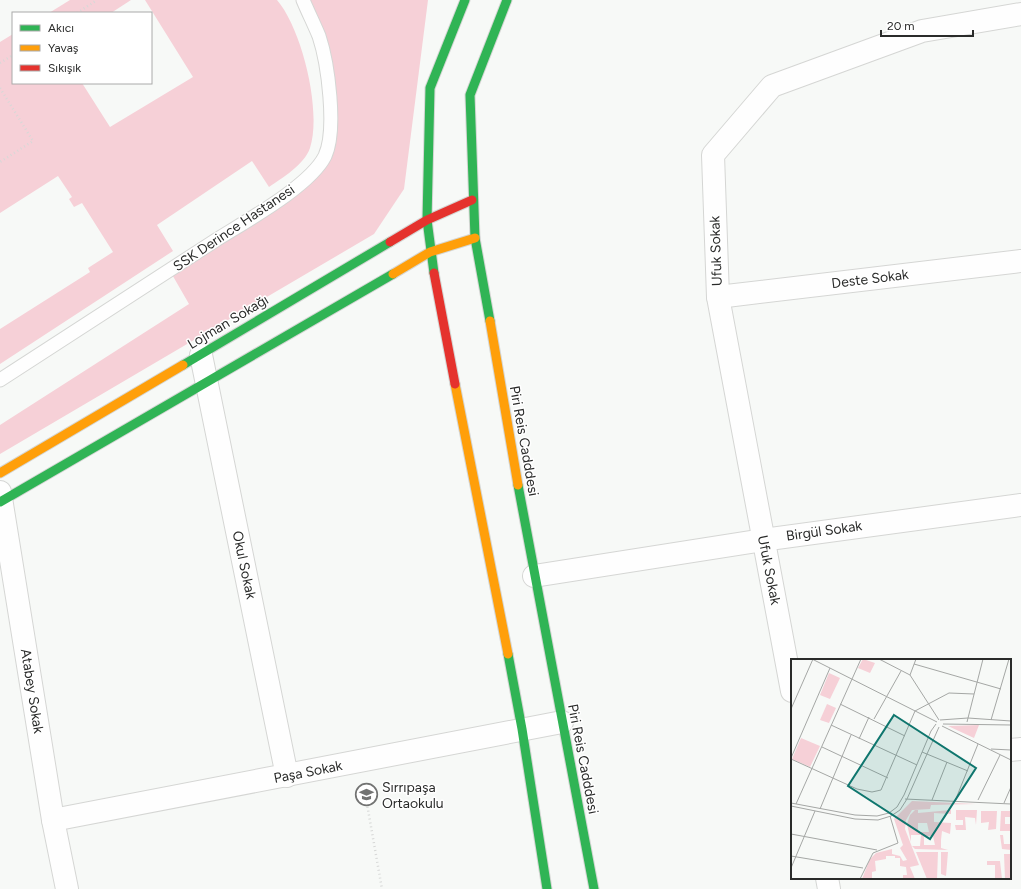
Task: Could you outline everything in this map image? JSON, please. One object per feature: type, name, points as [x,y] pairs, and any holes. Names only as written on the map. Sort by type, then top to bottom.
[{"type":"main road","points":[[465,0],[430,88],[427,220],[430,252],[522,729],[547,889]]},
{"type":"main road","name":"Piri Reis Cadddesi","points":[[507,0],[470,95],[472,200],[475,238],[534,576],[594,889]]},
{"type":"main road","name":"Lojman Sokağı","points":[[0,473],[427,220],[472,200]]},
{"type":"main road","points":[[1,498],[206,382],[430,252],[475,238]]},
{"type":"street","name":"Ufuk Sokak","points":[[791,686],[718,297],[713,155],[772,86],[922,30],[1021,14]]},
{"type":"street","name":"Deste Sokak","points":[[718,297],[1021,261]]},
{"type":"street","name":"Okul Sokak","points":[[201,354],[287,776]]},
{"type":"street","name":"Atabey Sokak","points":[[1,498],[53,820],[67,889]]},
{"type":"street","name":"Birgül Sokak","points":[[534,576],[764,540],[1021,505]]},
{"type":"street","name":"Paşa Sokak","points":[[53,820],[562,722]]},
{"type":"street","points":[[1011,750],[1021,749]]},
{"type":"street","points":[[827,879],[829,889]]},
{"type":"lane","name":"SSK Derince Hastanesi","points":[[0,380],[245,222],[303,182],[316,170],[327,150],[330,140],[331,123],[328,83],[319,37],[303,0]]},
{"type":"path","points":[[79,12],[97,0]]},
{"type":"path","points":[[0,63],[12,56]]},
{"type":"path","points":[[0,88],[33,141],[0,162]]},
{"type":"path","points":[[363,782],[382,889]]},
{"type":"shaded area","points":[[70,0],[131,0],[113,12],[51,12]]},
{"type":"shaded area","points":[[145,0],[277,0],[286,13],[302,50],[311,93],[313,132],[310,148],[303,160],[269,187],[252,161],[157,225],[173,251],[0,364],[0,329],[90,272],[88,268],[113,252],[82,203],[74,207],[69,199],[72,197],[58,176],[0,213],[0,42],[12,35],[12,84],[83,84],[110,127],[193,77]]},
{"type":"shaded area","points":[[303,0],[428,0],[404,189],[374,234],[0,454],[0,425],[189,304],[170,271],[245,221],[325,155],[328,83]]},
{"type":"traffic: fast","points":[[434,273],[427,220],[430,88],[465,0]]},
{"type":"traffic: fast","points":[[490,321],[475,238],[470,95],[507,0]]},
{"type":"traffic: fast","points":[[183,365],[390,242]]},
{"type":"traffic: fast","points":[[0,502],[393,274]]},
{"type":"traffic: fast","points":[[518,485],[594,889]]},
{"type":"traffic: fast","points":[[508,654],[522,729],[547,889]]},
{"type":"traffic: slow","points":[[393,274],[430,252],[475,238]]},
{"type":"traffic: slow","points":[[490,321],[518,485]]},
{"type":"traffic: slow","points":[[0,473],[183,365]]},
{"type":"traffic: slow","points":[[455,384],[508,654]]},
{"type":"traffic: jam","points":[[390,242],[427,220],[472,200]]},
{"type":"traffic: jam","points":[[434,273],[455,384]]},
{"type":"place","name":"Sırrıpaşa Ortaokulu","points":[[367,795]]}]
